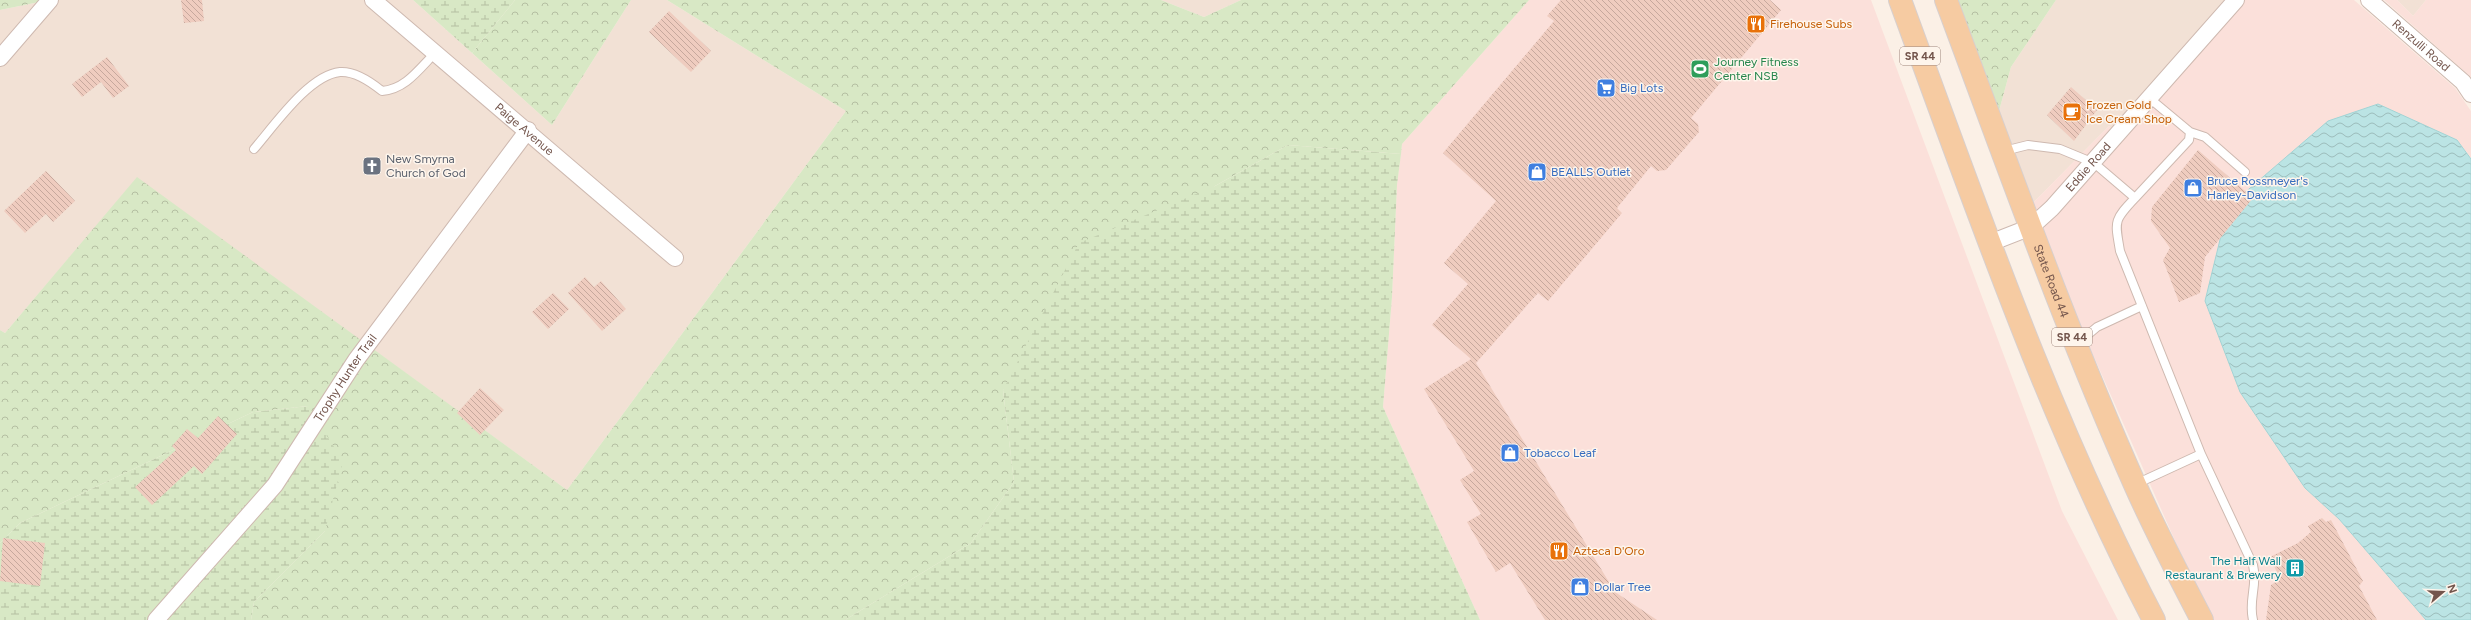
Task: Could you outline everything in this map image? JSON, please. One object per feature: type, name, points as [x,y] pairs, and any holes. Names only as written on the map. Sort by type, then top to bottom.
[{"type":"main road","name":"SR 44","points":[[1900,0],[1990,243],[2036,362],[2085,476],[2154,620]]},
{"type":"main road","name":"State Road 44","points":[[1946,0],[2076,345],[2135,485],[2202,620]]},
{"type":"street","points":[[0,58],[50,0]]},
{"type":"street","name":"Paige Avenue","points":[[373,0],[528,130],[675,258]]},
{"type":"street","name":"Eddie Road","points":[[1990,243],[2031,227],[2057,203],[2094,162],[2148,97],[2236,0]]},
{"type":"street","name":"Renzulli Road","points":[[2369,0],[2463,82],[2471,94]]},
{"type":"street","name":"Trophy Hunter Trail","points":[[156,620],[275,485],[356,360],[528,130]]},
{"type":"lane","points":[[254,149],[312,85],[329,75],[342,72],[355,75],[371,82],[382,91],[390,90],[404,85],[436,52]]},
{"type":"lane","points":[[2148,97],[2190,132],[2205,137],[2245,172]]},
{"type":"lane","points":[[2190,132],[2189,140],[2119,214],[2116,223],[2120,252],[2202,454],[2253,565],[2256,577],[2250,609],[2253,620]]},
{"type":"lane","points":[[2003,151],[2028,145],[2060,149],[2094,162],[2135,198]]},
{"type":"lane","points":[[2076,345],[2097,327],[2142,306]]},
{"type":"lane","points":[[2135,485],[2202,454]]},
{"type":"shaded area","points":[[49,0],[413,0],[552,125],[631,0],[667,0],[846,111],[567,490],[137,178],[5,333],[0,330],[0,10]]},
{"type":"shaded area","points":[[1161,0],[1241,0],[1204,17]]},
{"type":"shaded area","points":[[1529,0],[1871,0],[2062,511],[2118,620],[1480,620],[1383,407],[1392,297],[1397,185],[1402,144]]},
{"type":"shaded area","points":[[2056,0],[2232,0],[2112,130],[2109,126],[2033,203],[1999,111],[2011,67]]},
{"type":"shaded area","points":[[2232,0],[2354,0],[2455,88],[2471,111],[2471,158],[2457,140],[2262,179],[2228,207],[2278,446],[2305,488],[2339,519],[2426,620],[2214,620],[2176,543],[2068,298],[2033,203],[2109,126],[2112,130]]},
{"type":"shaded area","points":[[2384,0],[2397,0],[2413,16],[2426,0],[2471,0],[2471,77]]},
{"type":"shaded area","points":[[2397,0],[2426,0],[2413,16]]},
{"type":"green space","points":[[0,0],[49,0],[0,10]]},
{"type":"green space","points":[[413,0],[515,0],[472,53]]},
{"type":"green space","points":[[515,0],[631,0],[552,125],[472,53]]},
{"type":"green space","points":[[667,0],[1161,0],[1204,17],[1241,0],[1529,0],[1402,144],[1401,154],[1288,145],[1215,186],[1003,390],[1014,482],[971,543],[845,620],[251,620],[254,602],[325,531],[308,406],[253,412],[20,523],[0,543],[0,330],[5,333],[137,177],[567,490],[846,111]]},
{"type":"green space","points":[[1958,0],[2056,0],[2011,67],[1999,111]]},
{"type":"green space","points":[[1288,145],[1401,154],[1397,185],[1392,297],[1383,407],[1480,620],[845,620],[971,543],[1014,482],[1003,390],[1079,243],[1215,186]]},
{"type":"green space","points":[[308,406],[343,461],[325,531],[254,602],[251,620],[0,620],[0,543],[20,523],[253,412]]},
{"type":"water","points":[[2378,104],[2457,140],[2471,159],[2471,620],[2426,620],[2339,519],[2305,488],[2240,392],[2205,301],[2228,207],[2328,121]]},
{"type":"building","points":[[181,0],[202,0],[204,21],[184,23]]},
{"type":"building","points":[[1561,0],[1770,0],[1781,10],[1691,118],[1698,124],[1699,132],[1666,170],[1657,171],[1651,166],[1617,208],[1622,213],[1548,301],[1538,293],[1476,363],[1615,592],[1657,620],[1545,620],[1510,563],[1496,572],[1467,522],[1481,514],[1460,480],[1474,471],[1424,389],[1471,359],[1432,325],[1468,284],[1444,263],[1496,201],[1443,153],[1554,21],[1547,16]]},
{"type":"building","points":[[669,11],[711,51],[691,72],[649,32]]},
{"type":"building","points":[[107,57],[129,86],[113,98],[101,82],[82,97],[72,84]]},
{"type":"building","name":"Frozen Gold Ice Cream Shop","points":[[2071,87],[2097,110],[2074,141],[2047,115]]},
{"type":"building","points":[[2198,150],[2253,198],[2205,257],[2200,293],[2179,302],[2163,260],[2170,248],[2151,221],[2152,207]]},
{"type":"building","points":[[46,171],[75,201],[53,222],[46,214],[25,233],[4,211]]},
{"type":"building","points":[[585,277],[594,287],[601,281],[626,309],[602,331],[568,293]]},
{"type":"building","points":[[553,293],[569,309],[548,329],[532,312]]},
{"type":"building","points":[[480,388],[504,410],[480,435],[457,413]]},
{"type":"building","points":[[218,416],[237,434],[202,474],[194,466],[152,505],[135,487],[176,450],[172,446],[187,429],[198,438]]},
{"type":"building","name":"The Half Wall Restaurant & Brewery","points":[[2322,518],[2326,522],[2331,520],[2363,581],[2359,586],[2377,620],[2266,620],[2271,585],[2280,579],[2270,557],[2298,543],[2311,532],[2308,526]]},
{"type":"building","points":[[3,538],[45,543],[40,586],[0,581]]},
{"type":"place","name":"Firehouse Subs","points":[[1756,24]]},
{"type":"place","name":"Journey Fitness Center NSB","points":[[1700,69]]},
{"type":"place","name":"Big Lots","points":[[1606,88]]},
{"type":"place","name":"Frozen Gold Ice Cream Shop","points":[[2072,112]]},
{"type":"place","name":"New Smyrna Church of God","points":[[372,166]]},
{"type":"place","name":"BEALLS Outlet","points":[[1537,172]]},
{"type":"place","name":"Bruce Rossmeyer's Harley-Davidson","points":[[2193,188]]},
{"type":"place","name":"Tobacco Leaf","points":[[1510,453]]},
{"type":"place","name":"Azteca D'Oro","points":[[1559,551]]},
{"type":"place","name":"The Half Wall Restaurant & Brewery","points":[[2295,568]]},
{"type":"place","name":"Dollar Tree","points":[[1580,587]]}]
